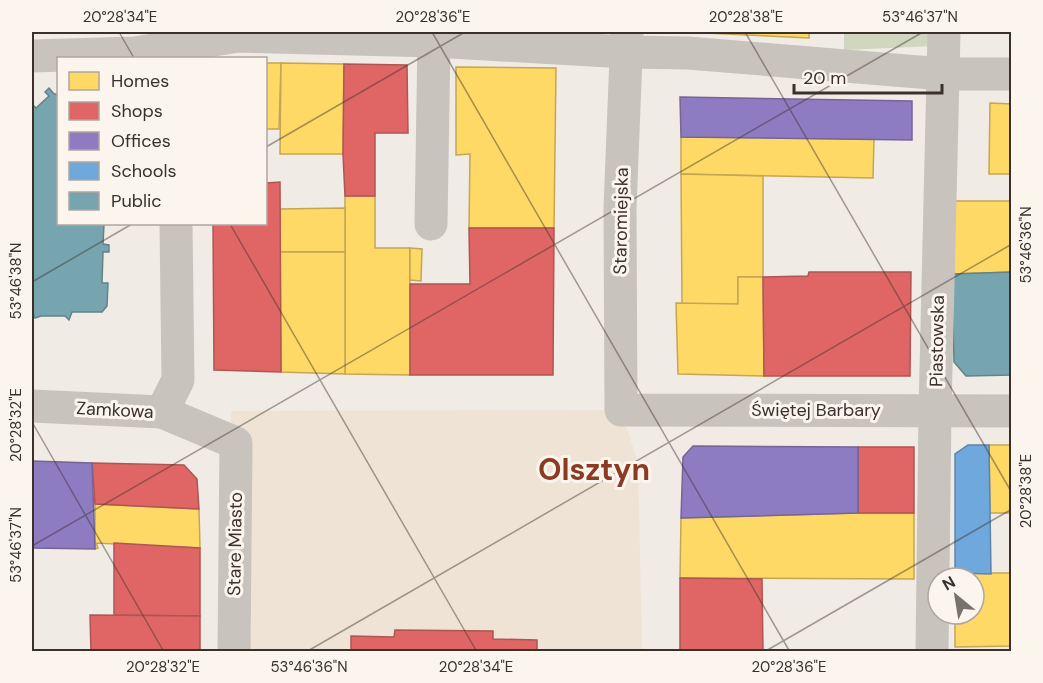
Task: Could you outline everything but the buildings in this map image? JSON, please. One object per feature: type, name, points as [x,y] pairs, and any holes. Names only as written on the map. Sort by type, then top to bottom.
[{"type":"street","name":"Piastowska","points":[[932,651],[944,32]]},
{"type":"street","points":[[32,56],[184,51],[238,34],[396,36],[435,41],[627,42],[688,53],[943,74],[1011,74]]},
{"type":"street","points":[[431,224],[435,41]]},
{"type":"street","name":"Staromiejska","points":[[621,410],[620,208],[627,42]]},
{"type":"street","points":[[162,412],[178,380],[176,225]]},
{"type":"street","name":"Zamkowa","points":[[32,406],[162,412],[230,440]]},
{"type":"street","name":"Świętej Barbary","points":[[621,410],[1011,411]]},
{"type":"street","name":"Stare Miasto","points":[[230,440],[236,442],[234,651]]},
{"type":"green space","points":[[844,32],[937,32],[936,46],[844,50]]},
{"type":"shaded area","points":[[621,410],[638,463],[642,651],[537,651],[537,640],[493,639],[492,631],[395,630],[394,637],[351,636],[351,651],[233,651],[231,411]]},
{"type":"district","name":"Olsztyn","points":[[594,469]]}]
